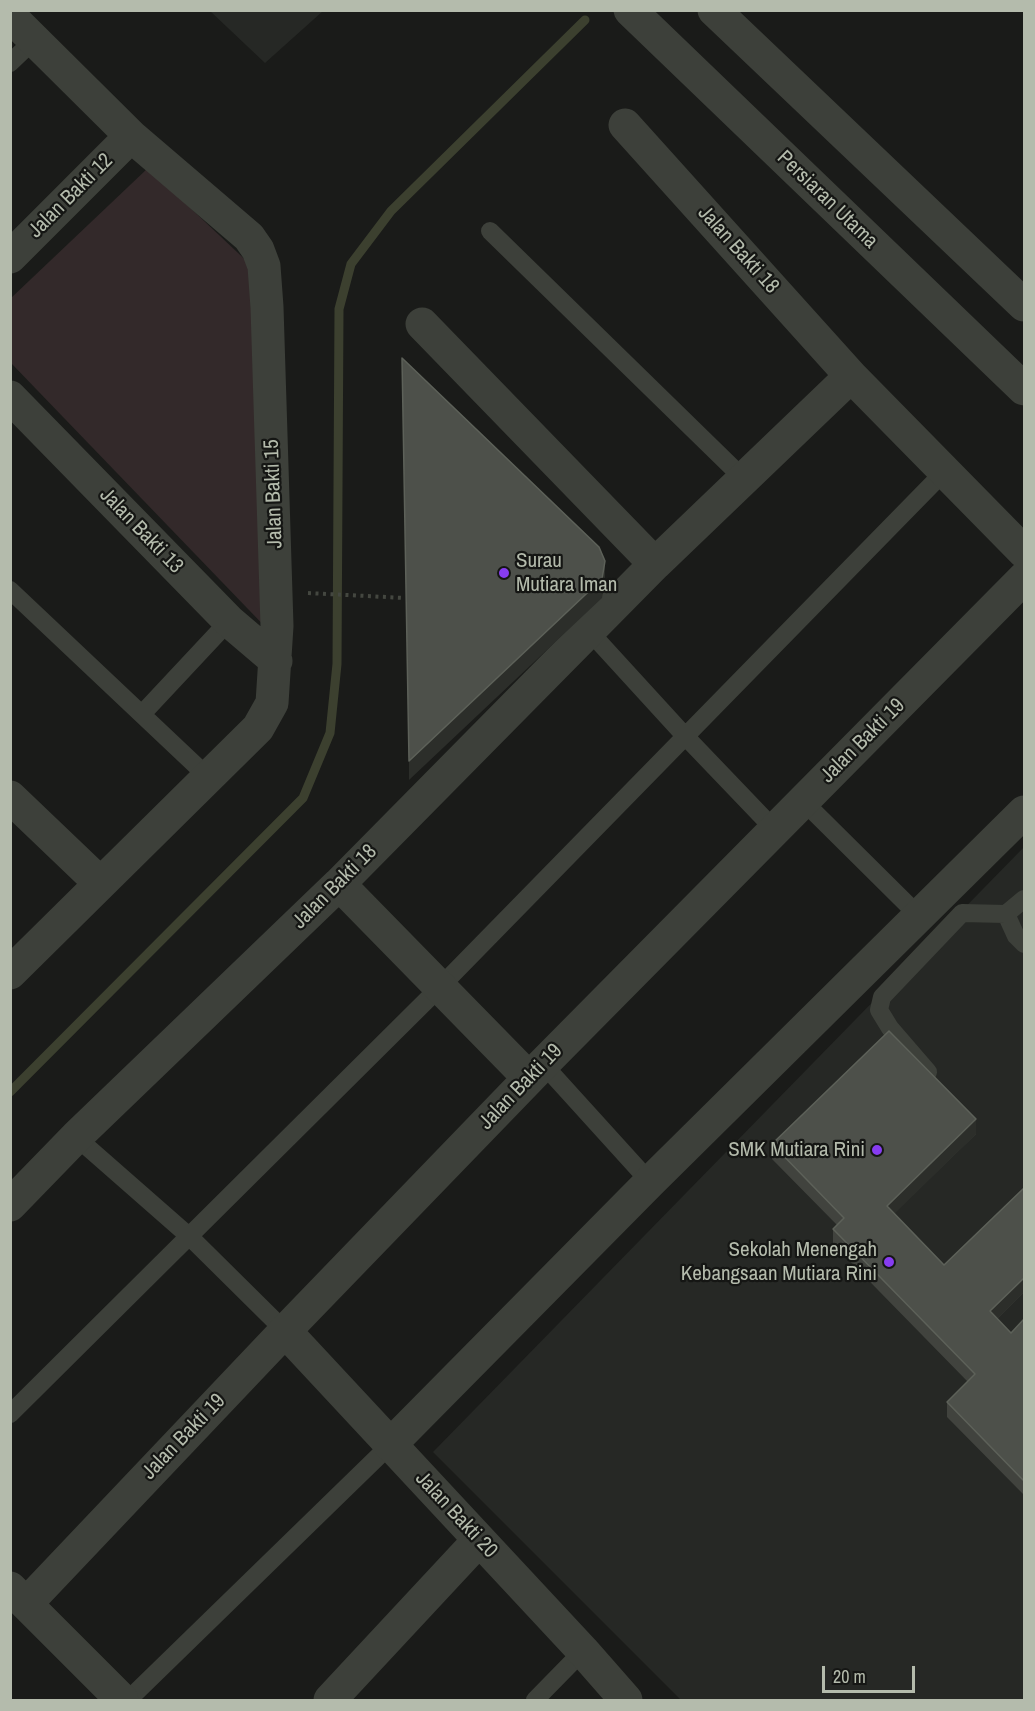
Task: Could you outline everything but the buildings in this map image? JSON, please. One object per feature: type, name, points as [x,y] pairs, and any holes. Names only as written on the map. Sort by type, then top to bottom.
[{"type":"street","name":"Persiaran Utama","points":[[630,10],[1024,389]]},
{"type":"street","points":[[714,10],[1024,305]]},
{"type":"street","name":"Jalan Bakti 15","points":[[10,16],[130,136],[249,237],[258,250],[264,266],[267,307],[277,592],[276,661],[272,703],[258,728],[10,973]]},
{"type":"street","name":"Jalan Bakti 18","points":[[625,125],[851,376],[1024,552]]},
{"type":"street","name":"Jalan Bakti 12","points":[[10,257],[130,136]]},
{"type":"street","points":[[422,324],[655,564]]},
{"type":"street","name":"Jalan Bakti 18","points":[[10,1205],[76,1137],[339,884],[655,564],[851,376]]},
{"type":"street","name":"Jalan Bakti 13","points":[[10,397],[230,621],[276,661]]},
{"type":"street","name":"Jalan Bakti 19","points":[[18,1596],[285,1331],[536,1071],[1024,578]]},
{"type":"street","points":[[10,797],[100,883]]},
{"type":"street","points":[[390,1445],[650,1182],[1024,812]]},
{"type":"street","points":[[339,884],[440,987],[536,1071]]},
{"type":"street","name":"Jalan Bakti 20","points":[[285,1331],[627,1701]]},
{"type":"street","points":[[330,1701],[479,1540]]},
{"type":"street","points":[[18,1596],[122,1701]]},
{"type":"lane","points":[[10,63],[34,40]]},
{"type":"lane","points":[[490,231],[744,479]]},
{"type":"lane","points":[[10,1414],[440,987],[945,471]]},
{"type":"lane","points":[[10,590],[208,777]]},
{"type":"lane","points":[[142,714],[230,621]]},
{"type":"lane","points":[[589,631],[775,830]]},
{"type":"lane","points":[[803,801],[919,916]]},
{"type":"lane","points":[[928,1072],[890,1028],[879,1010],[882,997],[962,913],[1006,914],[1024,899]]},
{"type":"lane","points":[[1006,914],[1016,936],[1024,944]]},
{"type":"lane","points":[[536,1071],[650,1182]]},
{"type":"lane","points":[[76,1137],[190,1237],[285,1331]]},
{"type":"lane","points":[[128,1701],[390,1445]]},
{"type":"lane","points":[[535,1701],[583,1651]]},
{"type":"path","points":[[277,592],[405,598]]},
{"type":"shaded area","points":[[210,11],[323,11],[265,63]]},
{"type":"shaded area","points":[[148,168],[255,269],[274,636],[11,363],[11,298]]},
{"type":"shaded area","name":"SMK Mutiara Rini","points":[[1024,847],[1024,1700],[681,1700],[433,1452]]},
{"type":"waterway","points":[[10,1092],[303,798],[330,733],[337,664],[339,309],[351,264],[391,211],[585,20]]},
{"type":"place","name":"Surau Mutiara Iman","points":[[504,573]]},
{"type":"place","name":"SMK Mutiara Rini","points":[[877,1150]]},
{"type":"place","name":"Sekolah Menengah Kebangsaan Mutiara Rini","points":[[889,1262]]}]
